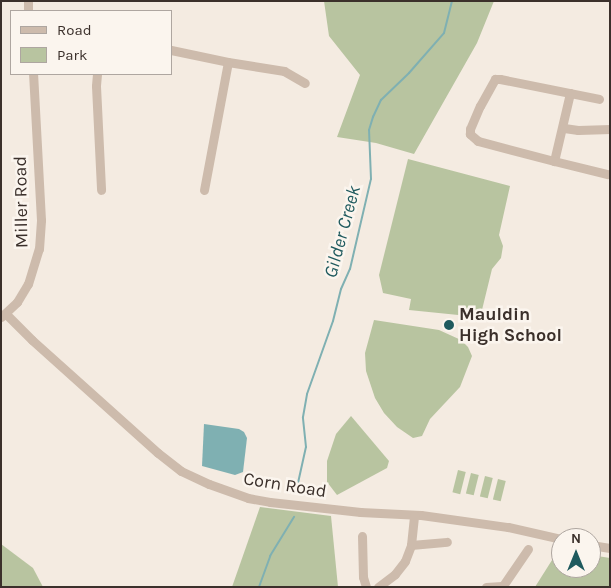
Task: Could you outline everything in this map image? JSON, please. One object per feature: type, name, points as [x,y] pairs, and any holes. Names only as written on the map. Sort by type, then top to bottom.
[{"type":"street","points":[[172,50],[284,72],[305,83]]},
{"type":"street","points":[[204,190],[228,62]]},
{"type":"street","name":"Miller Road","points":[[4,315],[17,302],[28,284],[39,249],[40,220],[33,75]]},
{"type":"street","points":[[97,75],[101,190]]},
{"type":"street","points":[[599,99],[495,80],[470,129],[471,136],[478,141],[606,174]]},
{"type":"street","points":[[554,161],[564,128],[570,93]]},
{"type":"street","points":[[564,128],[578,130],[610,129]]},
{"type":"street","name":"Corn Road","points":[[4,315],[135,433],[181,471],[227,492],[270,502],[414,515],[508,527],[551,537]]},
{"type":"street","points":[[378,587],[395,574],[405,561],[411,545],[414,515]]},
{"type":"street","points":[[362,536],[363,577],[366,587]]},
{"type":"street","points":[[411,545],[446,542]]},
{"type":"street","points":[[486,587],[502,587],[528,550]]},
{"type":"green space","points":[[324,1],[494,1],[477,43],[414,154],[376,143],[337,137],[360,75],[329,36]]},
{"type":"green space","points":[[408,159],[510,186],[499,235],[503,246],[501,258],[492,269],[481,314],[478,317],[409,310],[411,299],[383,293],[379,275]]},
{"type":"green space","points":[[374,320],[439,330],[461,340],[468,347],[472,356],[460,387],[430,419],[422,436],[413,438],[397,427],[384,413],[375,398],[366,371],[365,353]]},
{"type":"green space","points":[[351,416],[389,461],[387,468],[337,495],[327,482],[327,461],[336,434]]},
{"type":"green space","points":[[458,470],[466,472],[460,494],[452,492]]},
{"type":"green space","points":[[471,473],[479,475],[474,495],[466,493]]},
{"type":"green space","points":[[485,476],[493,478],[488,498],[480,496]]},
{"type":"green space","points":[[498,479],[506,481],[501,501],[493,499]]},
{"type":"green space","points":[[260,507],[331,516],[338,587],[232,587]]},
{"type":"green space","points":[[1,544],[33,568],[43,587],[1,587]]},
{"type":"green space","points":[[601,557],[610,558],[610,587],[535,587],[551,562],[551,578],[601,578]]},
{"type":"water","points":[[204,424],[239,429],[244,432],[247,438],[243,472],[235,475],[202,466]]},
{"type":"waterway","name":"Gilder Creek","points":[[296,492],[306,447],[303,417],[307,394],[333,321],[341,289],[350,269],[371,179],[369,130],[373,117],[381,100],[409,73],[444,33],[452,1]]},
{"type":"waterway","name":"Gilder Creek","points":[[259,587],[270,556],[294,517]]},
{"type":"place","name":"Mauldin High School","points":[[449,325]]}]
